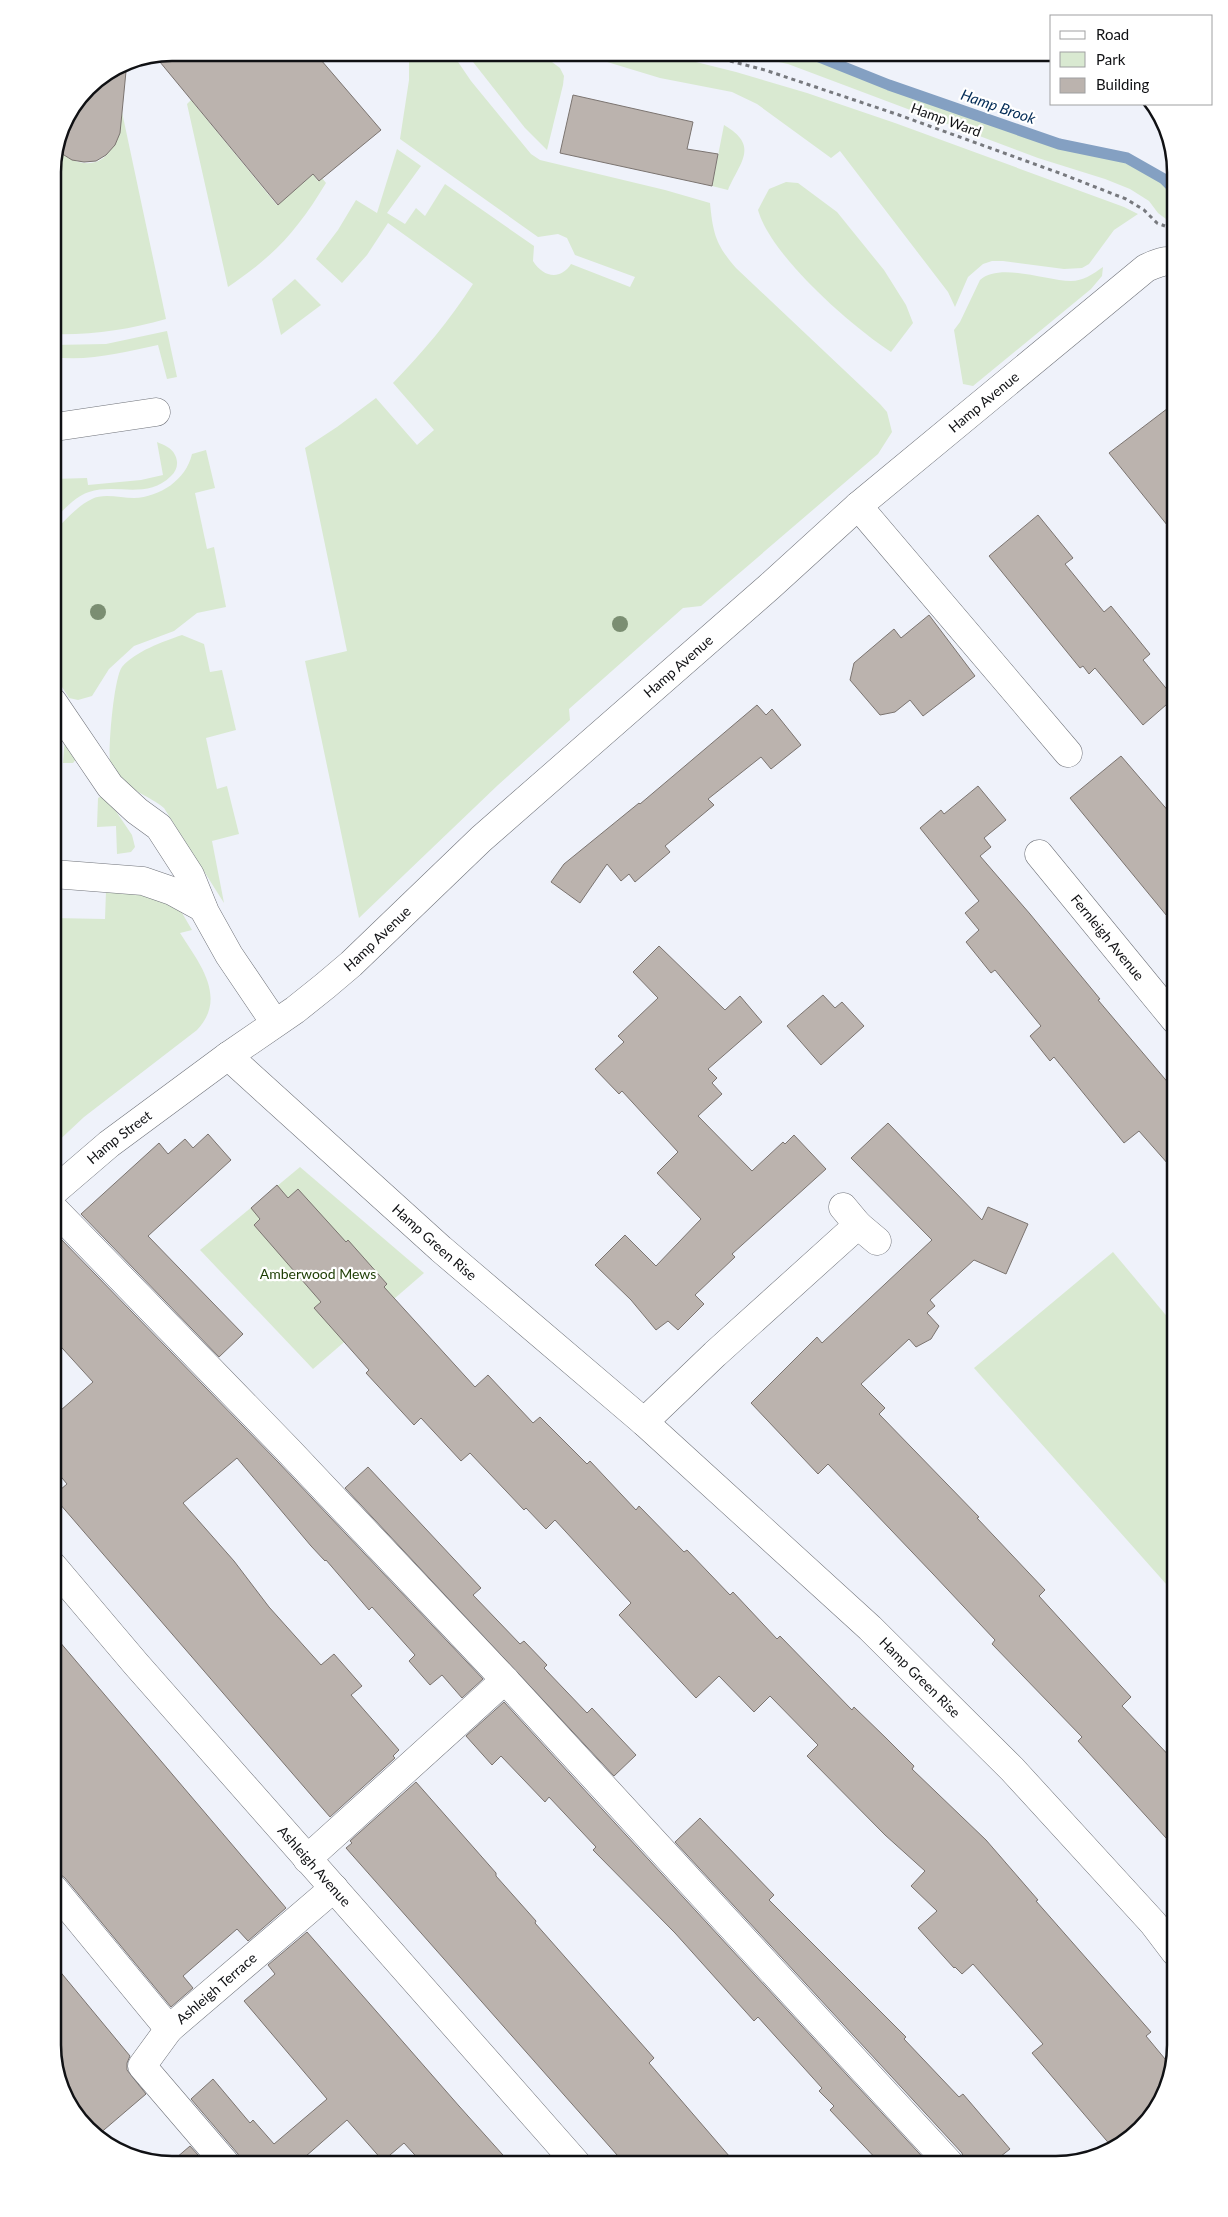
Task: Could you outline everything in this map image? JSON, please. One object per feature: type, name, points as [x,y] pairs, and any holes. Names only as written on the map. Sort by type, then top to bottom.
[{"type":"street","name":"Hamp Avenue","points":[[188,1085],[295,1010],[351,964],[481,839],[769,587],[858,506],[1146,268],[1167,260]]},
{"type":"street","points":[[61,426],[156,412]]},
{"type":"street","points":[[858,506],[1068,753]]},
{"type":"street","points":[[61,714],[110,786],[137,811],[159,826],[190,875],[203,908],[229,955],[275,1024]]},
{"type":"street","name":"Fernleigh Avenue","points":[[1039,854],[1167,1009]]},
{"type":"street","points":[[61,875],[143,881],[172,891],[203,908]]},
{"type":"street","name":"Hamp Green Rise","points":[[228,1056],[441,1249],[644,1422],[870,1628],[998,1755],[1153,1923],[1167,1941]]},
{"type":"street","name":"Hamp Street","points":[[61,1185],[108,1144],[188,1085]]},
{"type":"street","points":[[61,1216],[289,1451],[505,1680],[943,2156]]},
{"type":"street","points":[[644,1422],[715,1354],[859,1225]]},
{"type":"street","name":"Ashleigh Avenue","points":[[61,1577],[142,1672],[570,2156]]},
{"type":"street","points":[[307,1858],[505,1680]]},
{"type":"street","name":"Ashleigh Terrace","points":[[61,1899],[169,2029],[334,1888]]},
{"type":"street","points":[[169,2029],[142,2066],[219,2156]]},
{"type":"path","name":"Hamp Ward","points":[[729,61],[774,73],[899,115],[1062,174],[1126,199],[1144,210],[1157,224],[1166,226]]},
{"type":"green space","points":[[409,61],[457,61],[471,81],[531,154],[540,160],[665,190],[710,203],[714,231],[720,246],[729,260],[880,404],[887,412],[892,432],[878,454],[701,606],[683,608],[569,709],[570,720],[498,785],[359,918],[305,661],[347,651],[305,448],[376,398],[417,445],[434,430],[393,383],[436,335],[473,284],[388,223],[367,255],[342,283],[316,259],[338,230],[356,200],[377,213],[397,149],[421,166],[387,213],[405,224],[416,208],[425,216],[445,184],[534,246],[533,261],[542,271],[557,275],[562,273],[571,264],[630,287],[635,277],[575,255],[567,238],[558,234],[538,237],[400,139],[409,80]]},
{"type":"green space","points":[[472,61],[551,61],[560,68],[564,76],[563,85],[547,150],[525,128]]},
{"type":"green space","points":[[604,61],[692,61],[736,72],[807,93],[895,123],[1124,207],[1138,214],[1114,230],[1089,264],[1082,268],[1064,269],[1003,261],[992,261],[983,264],[968,277],[955,307],[948,292],[840,151],[831,158],[757,104],[732,92],[660,78]]},
{"type":"green space","points":[[774,61],[829,61],[889,85],[1059,144],[1127,158],[1167,182],[1167,219],[1158,213],[1149,201],[1130,189],[1038,158],[788,64]]},
{"type":"green space","points":[[191,100],[277,205],[313,174],[318,181],[322,178],[326,183],[305,215],[272,253],[228,287],[187,104]]},
{"type":"green space","points":[[122,112],[166,319],[110,331],[61,334],[62,154],[71,159],[85,163],[95,162],[103,158],[110,151],[114,143]]},
{"type":"green space","points":[[724,125],[742,140],[744,147],[742,163],[728,190],[712,186]]},
{"type":"green space","points":[[786,182],[798,183],[837,212],[884,270],[906,305],[913,323],[891,352],[855,325],[814,288],[779,248],[766,228],[758,210],[769,189]]},
{"type":"green space","points":[[1103,267],[1102,276],[1091,289],[973,386],[963,384],[954,330],[960,322],[980,280],[989,275],[1011,272],[1075,281],[1088,277]]},
{"type":"green space","points":[[295,279],[321,305],[281,335],[272,299]]},
{"type":"green space","points":[[167,331],[177,377],[167,379],[158,345],[93,357],[61,358],[61,345],[106,344]]},
{"type":"green space","points":[[157,442],[172,450],[177,461],[175,471],[162,483],[142,489],[110,489],[89,492],[74,500],[61,512],[61,479],[87,478],[88,485],[141,480],[163,475]]},
{"type":"green space","points":[[206,450],[215,488],[195,493],[207,549],[214,547],[226,607],[197,613],[174,631],[134,646],[109,669],[92,696],[78,700],[69,698],[61,686],[61,524],[81,506],[96,497],[144,497],[162,490],[178,479],[184,472],[192,454]]},
{"type":"green space","points":[[182,635],[204,644],[210,672],[222,670],[236,730],[206,738],[217,789],[227,786],[239,834],[212,841],[224,903],[164,808],[122,780],[110,762],[114,698],[116,684],[122,667],[134,656]]},
{"type":"green space","points":[[61,727],[77,758],[73,763],[63,763],[65,736],[61,736]]},
{"type":"green space","points":[[102,796],[107,798],[132,835],[135,847],[131,852],[117,854],[116,826],[97,827],[98,798]]},
{"type":"green space","points":[[130,888],[178,906],[192,930],[180,933],[202,968],[207,980],[210,1005],[206,1018],[197,1030],[84,1117],[61,1139],[61,918],[105,919],[106,891]]},
{"type":"green space","name":"Amberwood Mews","points":[[300,1167],[424,1273],[313,1369],[200,1250]]},
{"type":"green space","points":[[1113,1252],[1167,1316],[1167,1585],[974,1368]]},
{"type":"building","points":[[322,61],[381,130],[319,181],[313,174],[278,205],[160,62]]},
{"type":"building","points":[[126,72],[120,133],[115,145],[106,155],[96,161],[72,160],[62,154],[63,150],[70,129],[80,110],[99,89],[110,80]]},
{"type":"building","points":[[573,95],[693,122],[687,149],[718,154],[712,186],[560,153]]},
{"type":"building","points":[[1167,409],[1167,525],[1109,453]]},
{"type":"building","points":[[1038,515],[1073,558],[1065,564],[1104,612],[1111,606],[1150,654],[1143,660],[1167,689],[1167,704],[1143,725],[1095,668],[1089,674],[1083,666],[1080,668],[989,556]]},
{"type":"building","points":[[929,615],[975,676],[923,716],[910,700],[895,712],[880,715],[850,680],[854,663],[894,629],[901,638]]},
{"type":"building","points":[[757,705],[766,715],[772,709],[801,745],[771,769],[761,757],[708,799],[714,805],[665,846],[670,852],[635,882],[629,874],[621,881],[607,864],[580,903],[551,882],[564,864],[640,804]]},
{"type":"building","points":[[1121,756],[1167,810],[1167,916],[1070,798]]},
{"type":"building","points":[[978,786],[1006,820],[984,838],[991,847],[980,856],[1167,1081],[1167,1163],[1139,1131],[1124,1143],[1054,1057],[1050,1061],[1030,1036],[1041,1026],[995,970],[991,973],[966,942],[979,930],[965,913],[979,901],[920,828],[941,810],[944,814]]},
{"type":"building","points":[[659,946],[725,1010],[740,996],[762,1022],[708,1069],[717,1078],[712,1083],[722,1094],[698,1116],[752,1171],[783,1142],[785,1144],[794,1135],[826,1169],[732,1254],[735,1257],[695,1295],[704,1304],[678,1330],[668,1321],[656,1330],[631,1300],[595,1265],[625,1235],[656,1266],[701,1219],[657,1173],[678,1152],[622,1091],[619,1094],[595,1069],[624,1042],[618,1036],[658,998],[633,972]]},
{"type":"building","points":[[823,995],[835,1008],[842,1002],[864,1026],[821,1065],[787,1026]]},
{"type":"building","points":[[888,1123],[982,1220],[988,1207],[1028,1224],[1006,1274],[974,1260],[930,1300],[935,1306],[927,1313],[939,1326],[931,1339],[916,1347],[909,1339],[861,1384],[885,1408],[879,1414],[979,1517],[977,1518],[1045,1590],[1039,1596],[1131,1697],[1122,1706],[1167,1754],[1167,1839],[1078,1741],[1082,1737],[992,1644],[995,1640],[933,1574],[828,1464],[818,1474],[751,1403],[817,1337],[822,1343],[932,1240],[851,1158]]},
{"type":"building","points":[[208,1134],[231,1160],[148,1236],[243,1334],[219,1357],[81,1214],[159,1143],[168,1154],[185,1139],[193,1148]]},
{"type":"building","points":[[277,1185],[288,1198],[298,1189],[346,1242],[348,1240],[387,1284],[384,1287],[475,1387],[488,1375],[533,1423],[540,1417],[587,1464],[590,1461],[636,1510],[639,1506],[684,1552],[687,1550],[730,1595],[733,1592],[777,1639],[780,1636],[852,1710],[854,1707],[886,1738],[914,1766],[912,1769],[986,1840],[1038,1900],[1036,1901],[1151,2032],[1146,2036],[1166,2060],[1161,2081],[1148,2107],[1129,2128],[1108,2142],[1032,2053],[1043,2044],[973,1964],[962,1974],[954,1968],[918,1928],[937,1911],[911,1886],[925,1871],[885,1835],[807,1756],[818,1745],[770,1696],[754,1712],[719,1676],[696,1698],[619,1615],[631,1603],[555,1520],[546,1529],[526,1508],[524,1510],[470,1453],[461,1461],[421,1418],[414,1425],[366,1373],[369,1370],[314,1308],[321,1302],[254,1225],[260,1219],[251,1208]]},
{"type":"building","points":[[61,1239],[278,1462],[483,1679],[462,1698],[442,1675],[430,1685],[409,1661],[415,1655],[372,1607],[369,1610],[326,1560],[311,1546],[237,1458],[183,1503],[234,1561],[269,1607],[321,1665],[334,1654],[362,1686],[351,1695],[399,1750],[393,1756],[395,1758],[330,1817],[61,1505],[61,1489],[67,1484],[61,1477],[61,1410],[93,1382],[61,1347]]},
{"type":"building","points":[[368,1467],[481,1588],[473,1595],[520,1644],[524,1641],[547,1665],[544,1668],[587,1713],[592,1708],[636,1755],[614,1776],[345,1488]]},
{"type":"building","points":[[61,1643],[286,1908],[248,1941],[237,1929],[183,1976],[193,1988],[171,2007],[61,1875]]},
{"type":"building","points":[[504,1702],[922,2156],[873,2156],[830,2110],[834,2106],[819,2091],[822,2088],[758,2017],[754,2021],[675,1933],[593,1850],[596,1847],[549,1797],[545,1802],[501,1756],[492,1765],[466,1736]]},
{"type":"building","points":[[416,1782],[496,1873],[496,1876],[536,1921],[535,1923],[654,2058],[649,2063],[729,2156],[618,2156],[346,1848],[352,1843],[350,1841]]},
{"type":"building","points":[[700,1818],[774,1895],[769,1900],[906,2037],[904,2039],[959,2097],[963,2094],[1010,2149],[1001,2156],[963,2156],[675,1842]]},
{"type":"building","points":[[307,1932],[504,2156],[416,2156],[404,2143],[389,2156],[379,2156],[347,2120],[306,2156],[239,2156],[191,2099],[213,2079],[250,2123],[253,2120],[274,2144],[327,2099],[244,2001],[275,1974],[268,1965]]},
{"type":"building","points":[[61,1973],[130,2056],[127,2070],[146,2094],[103,2131],[84,2112],[70,2088],[63,2067],[61,2052]]},
{"type":"building","points":[[190,2146],[199,2156],[178,2156]]},
{"type":"waterway","name":"Hamp Brook","points":[[829,61],[889,85],[1059,144],[1127,158],[1167,182]]}]
